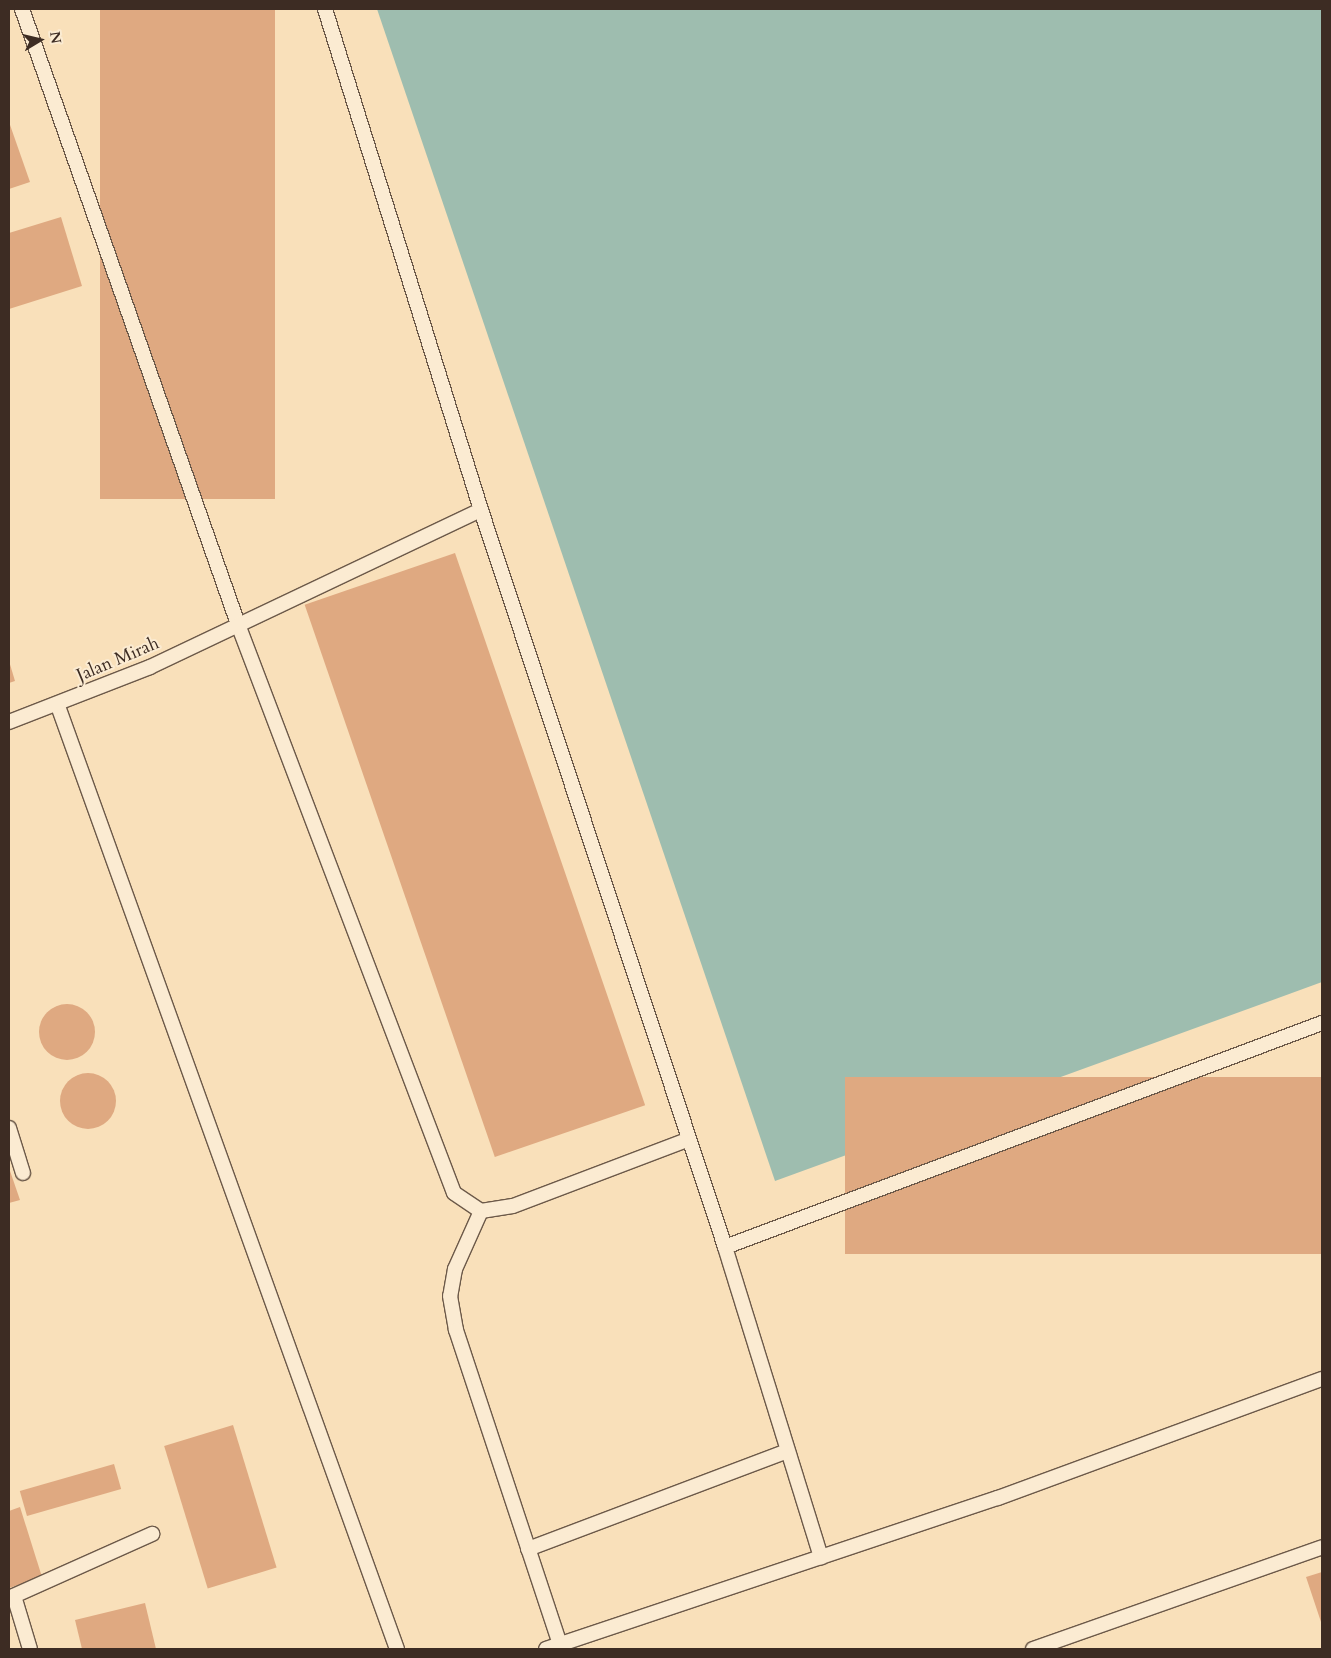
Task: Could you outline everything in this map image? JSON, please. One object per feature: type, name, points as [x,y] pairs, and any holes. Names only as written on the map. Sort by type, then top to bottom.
[{"type":"lane","points":[[22,9],[239,626],[454,1192],[481,1211],[513,1206],[688,1140]]},
{"type":"lane","points":[[325,9],[481,510],[725,1247],[786,1450],[821,1558]]},
{"type":"lane","name":"Jalan Mirah","points":[[9,722],[58,706],[239,626],[481,510]]},
{"type":"lane","points":[[58,706],[397,1649]]},
{"type":"lane","points":[[725,1247],[1322,1023]]},
{"type":"lane","points":[[9,1128],[23,1173]]},
{"type":"lane","points":[[481,1211],[455,1269],[450,1296],[456,1330],[560,1645]]},
{"type":"lane","points":[[546,1649],[821,1558],[1322,1379]]},
{"type":"lane","points":[[528,1549],[786,1450]]},
{"type":"lane","points":[[30,1649],[12,1598],[152,1534]]},
{"type":"lane","points":[[1033,1649],[1322,1547]]},
{"type":"shaded area","points":[[377,9],[1322,9],[1322,982],[775,1181]]},
{"type":"building","points":[[100,9],[275,9],[275,499],[100,499]]},
{"type":"building","points":[[9,122],[30,182],[9,189]]},
{"type":"building","points":[[61,217],[82,286],[9,309],[9,233]]},
{"type":"building","points":[[455,553],[645,1105],[495,1157],[305,605]]},
{"type":"building","points":[[9,661],[15,681],[9,683]]},
{"type":"building","points":[[61,1004],[73,1004],[83,1008],[91,1016],[95,1032],[91,1048],[83,1056],[73,1060],[61,1060],[51,1056],[43,1048],[39,1038],[39,1026],[43,1016],[51,1008]]},
{"type":"building","points":[[82,1073],[94,1073],[104,1077],[112,1085],[116,1101],[112,1117],[104,1125],[94,1129],[82,1129],[72,1125],[64,1117],[60,1107],[60,1095],[64,1085],[72,1077]]},
{"type":"building","points":[[845,1077],[1322,1077],[1322,1254],[845,1254]]},
{"type":"building","points":[[9,1168],[20,1200],[9,1203]]},
{"type":"building","points":[[233,1425],[277,1567],[208,1589],[164,1446]]},
{"type":"building","points":[[114,1464],[121,1489],[27,1516],[20,1491]]},
{"type":"building","points":[[20,1507],[42,1577],[9,1588],[9,1511]]},
{"type":"building","points":[[1322,1572],[1322,1625],[1306,1577]]},
{"type":"building","points":[[145,1603],[156,1649],[82,1649],[75,1620]]}]
